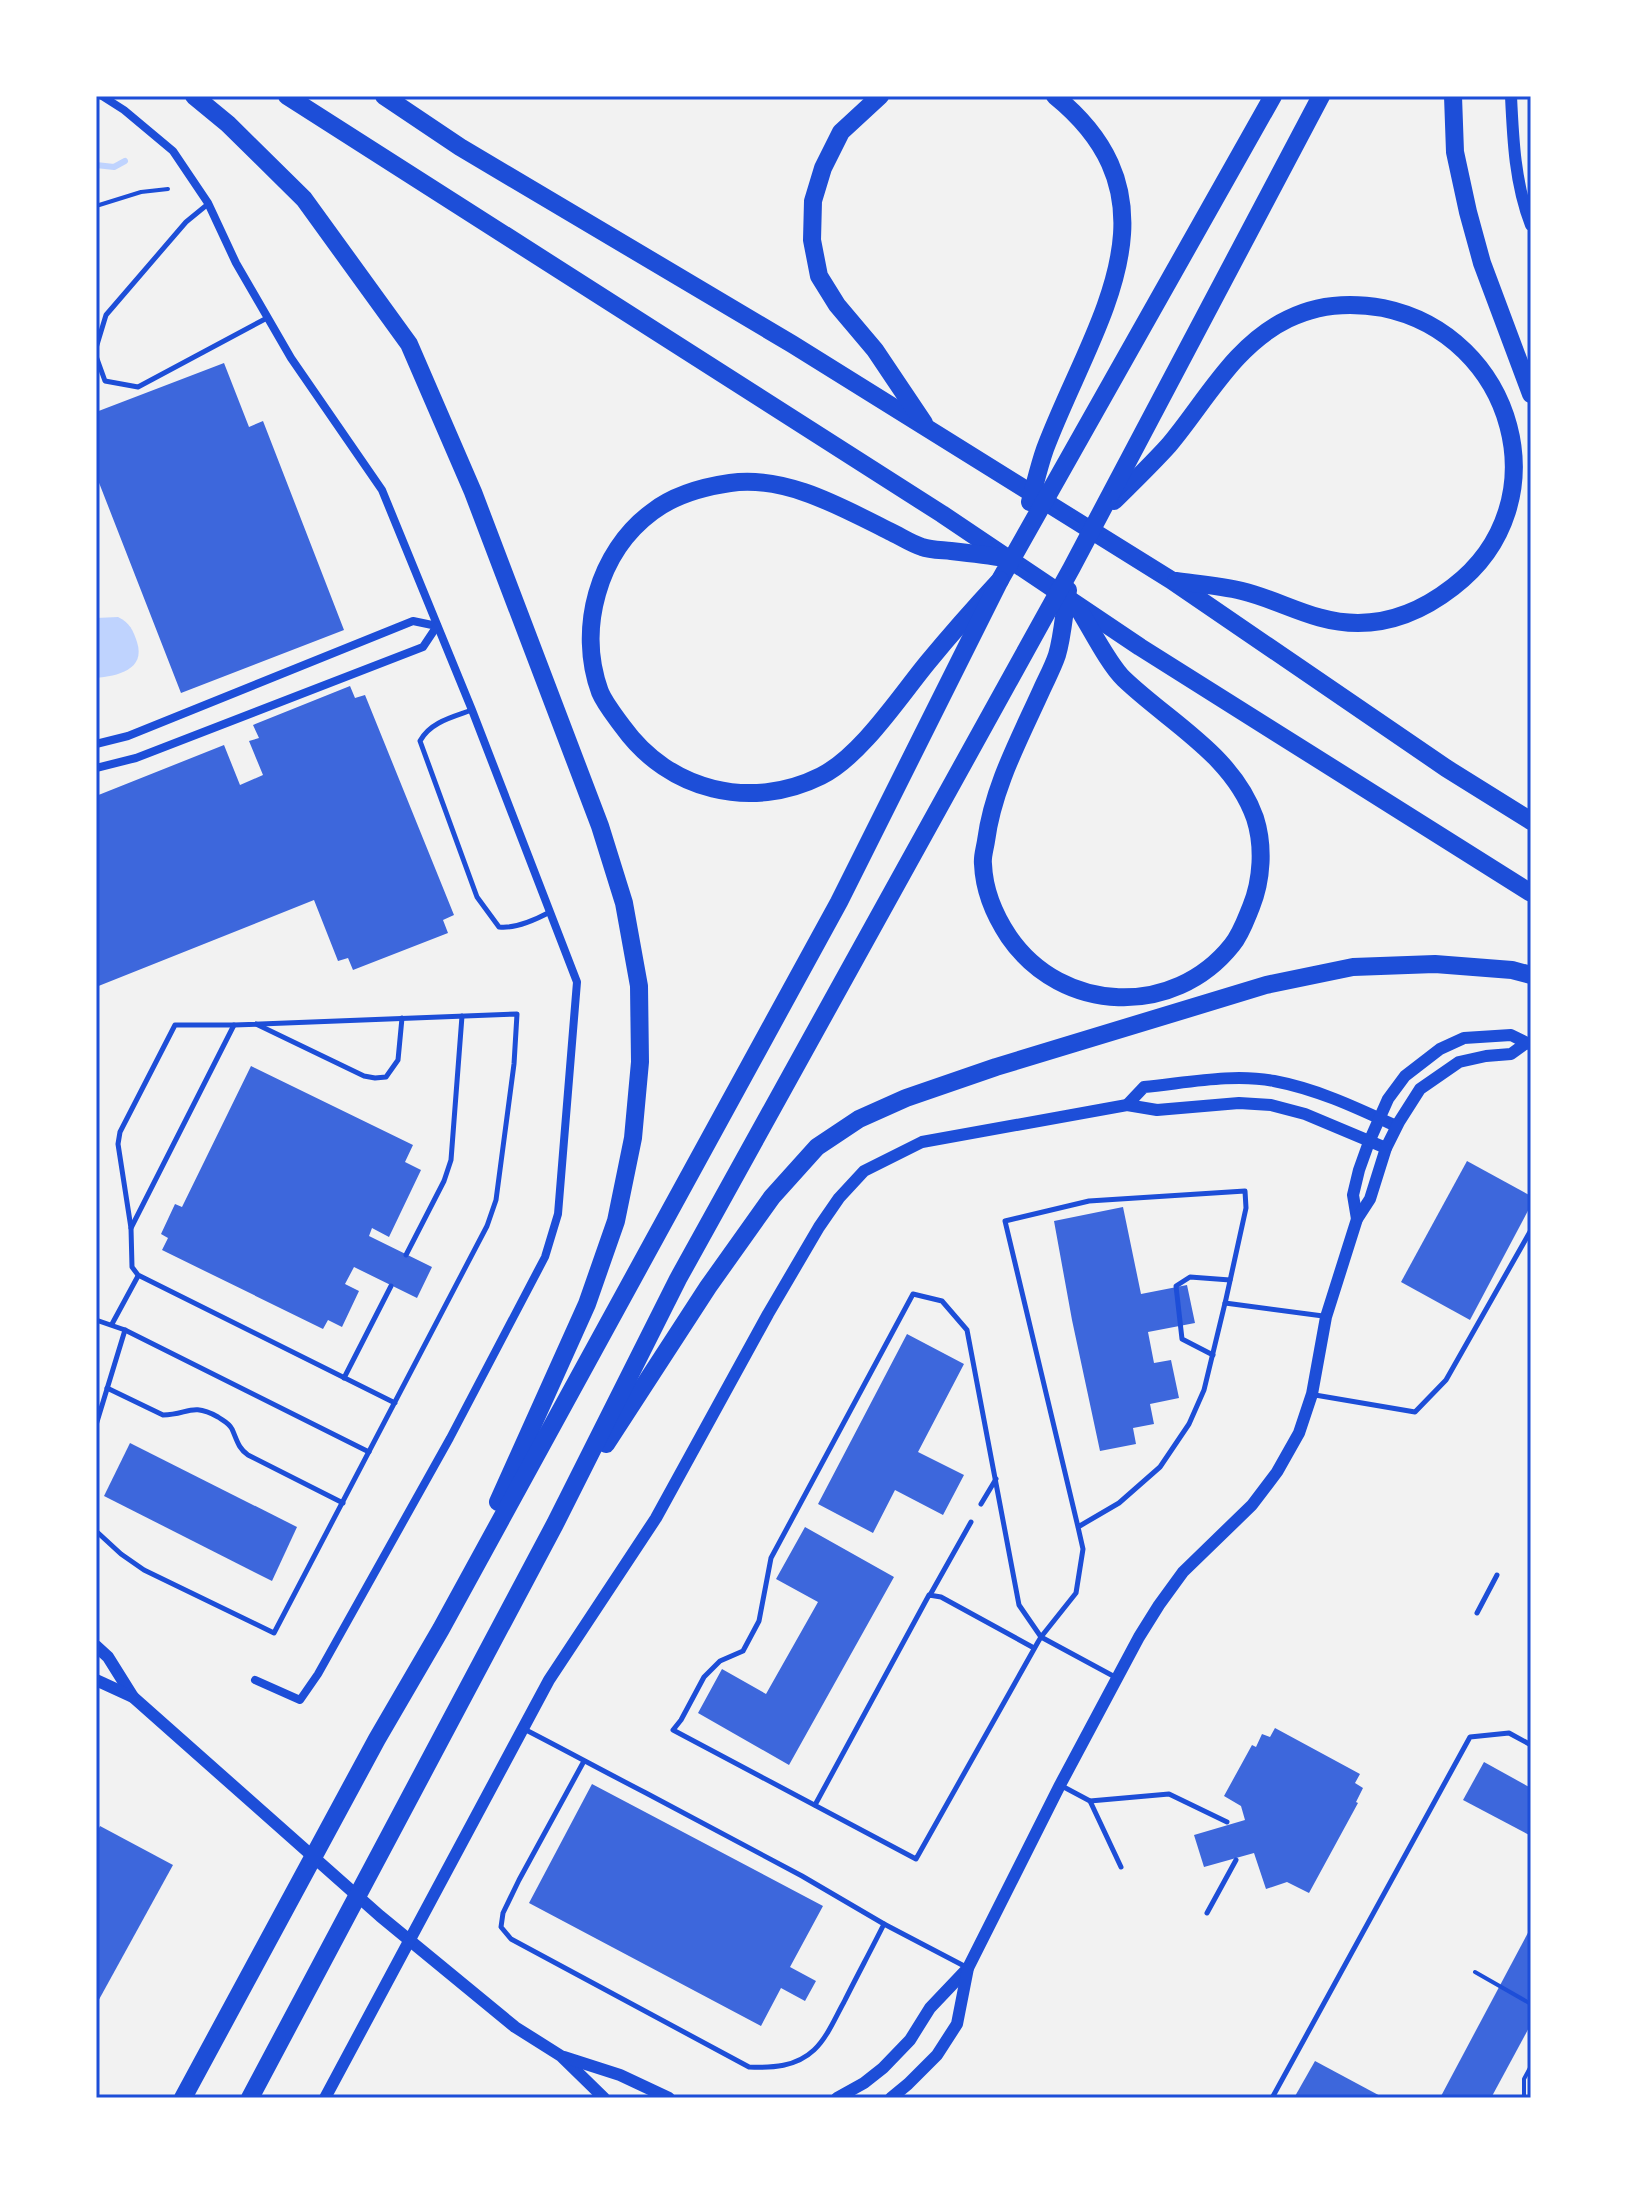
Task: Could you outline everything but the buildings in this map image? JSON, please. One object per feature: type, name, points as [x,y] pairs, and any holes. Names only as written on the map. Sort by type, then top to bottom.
[{"type":"highway","points":[[194,96],[228,124],[304,199],[409,344],[473,492],[600,826],[624,903],[639,986],[640,1062],[633,1138],[616,1221],[587,1304],[441,1629]]},
{"type":"highway","points":[[287,96],[942,514],[1012,552],[1074,603],[1140,647],[1531,893]]},
{"type":"highway","points":[[384,96],[460,147],[792,344],[1171,580],[1446,768],[1531,821]]},
{"type":"highway","points":[[880,96],[841,132],[823,168],[813,201],[812,240],[819,276],[928,428]]},
{"type":"highway","points":[[183,2098],[377,1739],[441,1629],[839,902],[1000,580],[1044,451],[1107,305],[1121,254],[1123,217],[1118,181],[1091,131],[1055,96]]},
{"type":"highway","points":[[1012,552],[1273,96]]},
{"type":"highway","points":[[250,2098],[555,1524],[678,1279],[1071,569],[1321,96]]},
{"type":"highway","points":[[1453,96],[1455,152],[1468,212],[1482,263],[1531,394]]},
{"type":"highway","points":[[1095,521],[1168,445],[1236,357],[1260,336],[1287,319],[1313,309],[1337,304],[1369,305],[1402,312],[1429,323],[1457,342],[1477,363],[1494,388],[1506,412],[1512,443],[1514,472],[1509,504],[1500,530],[1486,554],[1468,576],[1438,599],[1386,620],[1359,623],[1323,620],[1243,591],[1171,580]]},
{"type":"highway","points":[[1000,580],[856,749],[823,775],[773,792],[724,792],[698,785],[671,772],[646,754],[629,735],[601,694],[594,671],[591,617],[613,556],[630,533],[651,513],[677,497],[702,488],[733,482],[768,482],[849,510],[924,548],[1012,552]]},
{"type":"highway","points":[[1071,569],[1057,655],[997,790],[988,824],[983,864],[989,897],[1000,924],[1034,966],[1082,993],[1133,998],[1186,981],[1209,967],[1233,944],[1255,897],[1260,871],[1256,820],[1245,795],[1228,770],[1121,677],[1074,603]]},
{"type":"highway","points":[[555,1524],[708,1287],[772,1197],[817,1147],[859,1119],[906,1098],[996,1067],[1266,985],[1353,967],[1435,964],[1512,970],[1531,975]]},
{"type":"street","points":[[102,96],[124,110],[173,151],[208,203],[236,263],[291,358],[382,490],[472,710],[577,982],[558,1214],[545,1257],[442,1452],[318,1674],[300,1700],[255,1680]]},
{"type":"street","points":[[1511,96],[1513,151],[1531,225]]},
{"type":"street","points":[[96,744],[128,736],[413,621],[437,626]]},
{"type":"street","points":[[96,768],[136,758],[423,647],[437,626]]},
{"type":"street","points":[[1357,1219],[1353,1195],[1359,1170],[1388,1099],[1405,1076],[1440,1049],[1464,1038],[1511,1035],[1528,1044]]},
{"type":"street","points":[[891,2098],[937,2055],[957,2024],[968,1968],[1060,1785],[1159,1605],[1183,1572],[1252,1505],[1277,1472],[1299,1433],[1312,1394],[1326,1317],[1357,1219],[1370,1199],[1396,1126],[1420,1089],[1459,1062],[1511,1054],[1528,1044]]},
{"type":"street","points":[[1127,1105],[1144,1087],[1227,1079],[1272,1080],[1319,1093],[1396,1126]]},
{"type":"street","points":[[325,2098],[549,1680],[656,1518],[819,1227],[839,1198],[864,1171],[922,1142],[1127,1105],[1157,1110],[1239,1103],[1271,1105],[1305,1114],[1386,1148]]},
{"type":"street","points":[[96,1646],[108,1657],[133,1697]]},
{"type":"street","points":[[96,1680],[133,1697],[380,1916],[515,2027],[561,2056],[604,2098]]},
{"type":"street","points":[[837,2098],[883,2068],[910,2040],[930,2008],[968,1968]]},
{"type":"street","points":[[561,2056],[620,2075],[669,2098]]},
{"type":"lane","points":[[96,348],[106,315],[186,222],[208,203]]},
{"type":"lane","points":[[96,356],[105,381],[138,387],[267,318]]},
{"type":"lane","points":[[472,710],[437,724],[424,733],[420,741],[477,897],[499,927],[507,928],[551,912]]},
{"type":"lane","points":[[96,1531],[144,1570],[274,1633],[343,1503],[471,1258],[496,1200],[514,1064],[517,1014],[175,1025],[120,1132],[118,1144],[131,1228],[132,1267],[138,1275],[395,1403]]},
{"type":"lane","points":[[406,1255],[444,1181],[451,1160],[462,1016]]},
{"type":"lane","points":[[255,1024],[364,1076],[375,1078],[386,1077],[398,1060],[402,1018]]},
{"type":"lane","points":[[131,1228],[234,1025]]},
{"type":"lane","points":[[1078,1527],[1119,1503],[1160,1467],[1189,1424],[1204,1390],[1213,1355],[1246,1208],[1245,1191],[1089,1201],[1005,1221],[1083,1549],[1076,1593],[1041,1637],[1034,1648],[916,1859],[673,1730],[704,1677],[720,1661],[743,1651],[759,1621],[771,1558],[913,1294],[942,1301],[967,1330],[1019,1605],[1041,1637],[1117,1678]]},
{"type":"lane","points":[[1312,1394],[1415,1412],[1446,1380],[1531,1230]]},
{"type":"lane","points":[[112,1324],[138,1275]]},
{"type":"lane","points":[[1213,1355],[1182,1339],[1176,1286],[1190,1277],[1230,1280]]},
{"type":"lane","points":[[344,1378],[391,1286]]},
{"type":"lane","points":[[1225,1303],[1326,1317]]},
{"type":"lane","points":[[96,1320],[125,1330],[369,1452]]},
{"type":"lane","points":[[96,1425],[125,1330]]},
{"type":"lane","points":[[107,1388],[163,1415],[191,1409],[211,1413],[229,1424],[240,1449],[248,1455],[343,1503]]},
{"type":"lane","points":[[981,1504],[996,1479]]},
{"type":"lane","points":[[815,1805],[971,1522]]},
{"type":"lane","points":[[1477,1613],[1497,1575]]},
{"type":"lane","points":[[930,1595],[941,1597],[1034,1648]]},
{"type":"lane","points":[[523,1729],[802,1876],[968,1968]]},
{"type":"lane","points":[[1272,2098],[1470,1737],[1509,1733],[1531,1745]]},
{"type":"lane","points":[[584,1761],[503,1913],[501,1927],[511,1939],[749,2067],[773,2068],[794,2062],[813,2051],[824,2037],[884,1924]]},
{"type":"lane","points":[[1060,1785],[1090,1801],[1169,1794],[1227,1822]]},
{"type":"lane","points":[[1090,1801],[1121,1867]]},
{"type":"lane","points":[[1207,1913],[1236,1860]]},
{"type":"path","points":[[96,206],[141,192],[168,189]]},
{"type":"path","points":[[1475,1972],[1531,2004]]},
{"type":"path","points":[[1524,2098],[1524,2079],[1531,2066]]},
{"type":"water","points":[[118,617],[128,624],[134,634],[139,652],[137,659],[128,670],[96,678],[96,618]]},
{"type":"waterway","points":[[96,165],[114,167],[125,161]]}]
